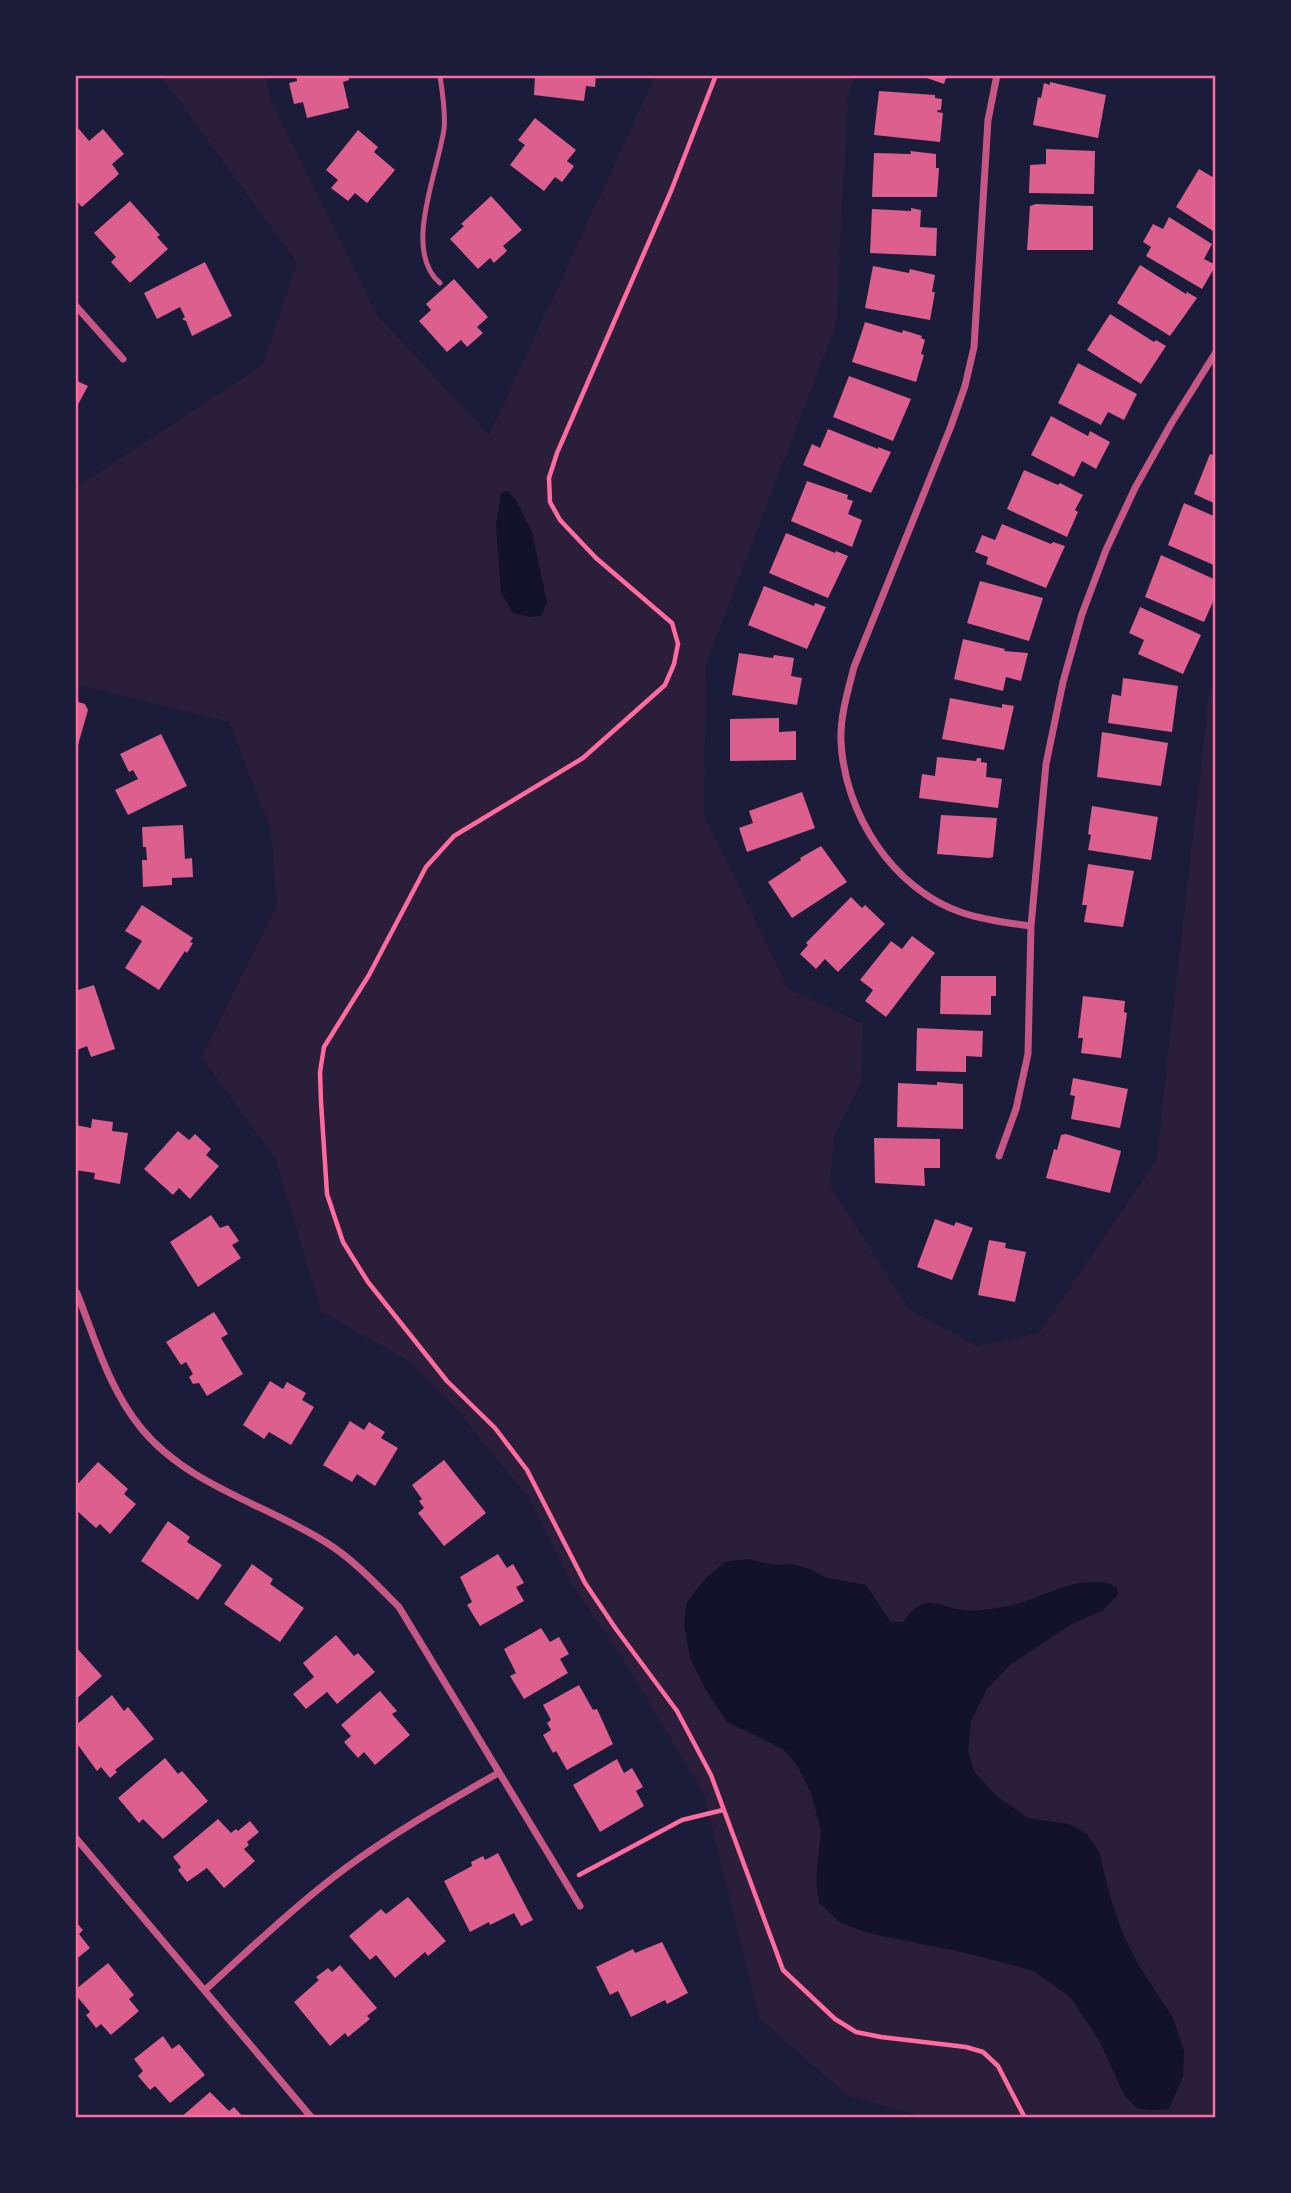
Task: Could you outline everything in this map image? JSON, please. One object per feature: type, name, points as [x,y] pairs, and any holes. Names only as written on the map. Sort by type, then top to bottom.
[{"type":"street","points":[[997,75],[988,120],[974,347],[965,386],[855,667],[845,705],[841,739],[844,769],[854,801],[867,829],[890,863],[912,887],[961,913],[1031,926]]},
{"type":"street","points":[[75,304],[123,359]]},
{"type":"street","points":[[999,1156],[1016,1109],[1028,1054],[1031,926],[1046,764],[1063,682],[1082,614],[1106,550],[1135,488],[1216,352]]},
{"type":"street","points":[[77,1293],[118,1397],[142,1430],[171,1457],[209,1483],[327,1543],[361,1568],[399,1607],[580,1906]]},
{"type":"street","points":[[205,1990],[285,1917],[347,1867],[414,1822],[498,1773]]},
{"type":"street","points":[[75,1837],[312,2118]]},
{"type":"lane","points":[[440,75],[444,127],[422,231],[422,254],[429,275],[440,283]]},
{"type":"path","points":[[716,75],[671,191],[557,453],[549,478],[550,502],[560,520],[596,558],[672,623],[678,644],[674,664],[665,685],[583,758],[454,836],[426,867],[369,975],[324,1047],[320,1072],[327,1194],[343,1242],[368,1282],[447,1381],[495,1428],[527,1470],[585,1583],[615,1629],[677,1711],[710,1775],[783,1970],[835,2019],[856,2032],[966,2047],[983,2052],[998,2066],[1025,2118]]},
{"type":"path","points":[[590,1869],[682,1820],[723,1810]]},
{"type":"shaded area","points":[[160,75],[265,75],[271,100],[377,315],[489,435],[656,75],[854,75],[848,97],[836,325],[706,664],[704,815],[789,989],[863,1024],[861,1082],[835,1133],[830,1186],[910,1310],[977,1346],[1039,1333],[1156,1161],[1209,694],[1216,680],[1216,2118],[927,2118],[847,2095],[759,2018],[704,1795],[619,1653],[571,1583],[528,1497],[458,1411],[410,1362],[321,1311],[275,1158],[201,1057],[277,904],[271,831],[229,722],[75,684],[75,488],[263,365],[297,263]]},
{"type":"shaded area","points":[[508,491],[532,532],[547,602],[542,615],[530,617],[513,613],[501,593],[496,526],[501,493]]},
{"type":"shaded area","points":[[747,1559],[774,1565],[793,1564],[827,1578],[866,1585],[890,1621],[903,1622],[918,1606],[924,1604],[980,1610],[1008,1606],[1076,1584],[1104,1583],[1117,1587],[1118,1595],[1103,1610],[1070,1625],[1010,1665],[987,1689],[971,1721],[968,1752],[975,1773],[999,1798],[1028,1818],[1069,1824],[1087,1834],[1099,1852],[1123,1934],[1138,1964],[1173,2018],[1184,2051],[1183,2076],[1169,2109],[1137,2108],[1124,2095],[1099,2040],[1071,1998],[1034,1971],[962,1952],[868,1933],[841,1923],[819,1903],[816,1881],[821,1830],[811,1793],[797,1765],[783,1749],[727,1722],[706,1690],[690,1658],[684,1624],[687,1602],[703,1581],[725,1562]]},
{"type":"building","points":[[296,75],[348,75],[349,80],[343,82],[349,108],[307,118],[303,102],[294,104],[289,83],[297,81]]},
{"type":"building","points":[[535,75],[596,75],[595,87],[586,86],[584,101],[534,95]]},
{"type":"building","points":[[918,75],[947,75],[944,84]]},
{"type":"building","points":[[1050,82],[1106,95],[1098,138],[1033,125],[1038,97],[1041,98],[1044,83],[1050,85]]},
{"type":"building","points":[[879,91],[935,95],[935,98],[942,99],[941,110],[937,112],[943,113],[940,142],[874,135]]},
{"type":"building","points":[[535,118],[576,150],[567,161],[574,166],[562,182],[555,177],[544,191],[510,165],[525,145],[518,140]]},
{"type":"building","points":[[79,129],[89,141],[103,129],[124,154],[112,164],[119,174],[82,207],[75,199],[75,132]]},
{"type":"building","points":[[358,130],[378,147],[374,152],[395,170],[367,203],[355,193],[348,201],[331,188],[338,180],[326,170]]},
{"type":"building","points":[[1046,149],[1095,151],[1094,194],[1029,193],[1030,165],[1046,164]]},
{"type":"building","points":[[910,151],[936,154],[936,168],[939,168],[937,197],[872,197],[874,153],[911,154]]},
{"type":"building","points":[[1199,169],[1216,179],[1216,233],[1176,207]]},
{"type":"building","points":[[491,196],[522,230],[503,246],[507,251],[494,263],[490,258],[478,269],[450,239],[464,226],[461,224]]},
{"type":"building","points":[[130,201],[160,235],[157,237],[168,249],[130,283],[111,262],[116,257],[94,233]]},
{"type":"building","points":[[1030,206],[1093,206],[1093,250],[1027,250]]},
{"type":"building","points":[[911,208],[921,210],[920,227],[937,228],[936,256],[870,253],[872,209],[911,211]]},
{"type":"building","points":[[1169,217],[1212,244],[1204,259],[1216,265],[1202,289],[1146,256],[1151,247],[1143,242],[1153,224],[1163,229]]},
{"type":"building","points":[[205,262],[232,316],[192,336],[186,321],[182,319],[185,317],[180,307],[157,319],[144,293]]},
{"type":"building","points":[[1140,265],[1197,298],[1170,336],[1117,303]]},
{"type":"building","points":[[873,266],[909,273],[910,269],[935,275],[930,320],[865,308]]},
{"type":"building","points":[[454,279],[488,317],[477,327],[483,333],[467,347],[461,340],[447,352],[419,321],[431,310],[426,304]]},
{"type":"building","points":[[1110,314],[1154,342],[1156,340],[1166,346],[1141,384],[1087,350]]},
{"type":"building","points":[[865,322],[922,336],[925,340],[921,354],[924,355],[916,382],[852,362]]},
{"type":"building","points":[[1078,363],[1137,394],[1124,420],[1108,412],[1101,425],[1058,403]]},
{"type":"building","points":[[849,376],[911,399],[893,441],[833,417]]},
{"type":"building","points":[[75,380],[88,386],[75,410]]},
{"type":"building","points":[[1051,416],[1088,436],[1090,431],[1110,442],[1096,469],[1082,461],[1074,477],[1031,455]]},
{"type":"building","points":[[828,429],[891,452],[871,493],[803,465],[812,444],[820,448]]},
{"type":"building","points":[[1210,454],[1216,456],[1216,504],[1194,494]]},
{"type":"building","points":[[1024,470],[1083,495],[1075,510],[1078,512],[1067,537],[1007,509]]},
{"type":"building","points":[[807,481],[848,495],[847,499],[853,501],[848,514],[862,520],[852,547],[791,521]]},
{"type":"building","points":[[1184,503],[1216,517],[1216,566],[1168,545]]},
{"type":"building","points":[[1002,524],[1051,544],[1053,542],[1065,546],[1046,588],[986,564],[988,557],[975,552],[982,535],[995,540]]},
{"type":"building","points":[[786,533],[848,556],[828,598],[769,573]]},
{"type":"building","points":[[1161,555],[1216,580],[1216,595],[1204,622],[1145,597]]},
{"type":"building","points":[[980,581],[1043,598],[1029,641],[967,623]]},
{"type":"building","points":[[764,586],[814,606],[815,603],[826,607],[807,649],[748,625]]},
{"type":"building","points":[[1140,607],[1201,635],[1183,674],[1138,654],[1144,640],[1129,633]]},
{"type":"building","points":[[963,639],[1005,649],[1004,651],[1028,653],[1021,681],[1006,677],[1003,691],[954,679]]},
{"type":"building","points":[[739,653],[794,658],[791,676],[802,678],[797,705],[732,695]]},
{"type":"building","points":[[1123,678],[1178,686],[1172,732],[1108,723],[1112,694],[1121,696]]},
{"type":"building","points":[[950,698],[1002,708],[1002,704],[1014,706],[1004,750],[942,739]]},
{"type":"building","points":[[75,701],[85,704],[88,710],[76,752]]},
{"type":"building","points":[[779,718],[779,732],[796,731],[796,760],[730,761],[730,719]]},
{"type":"building","points":[[1102,732],[1168,743],[1161,786],[1097,777]]},
{"type":"building","points":[[161,734],[187,786],[128,815],[115,790],[138,779],[133,770],[129,772],[120,754]]},
{"type":"building","points":[[937,757],[976,761],[981,758],[981,762],[987,763],[986,777],[1002,779],[998,808],[919,798],[922,774],[935,776]]},
{"type":"building","points":[[802,792],[815,828],[747,852],[739,828],[753,823],[749,811]]},
{"type":"building","points":[[1092,806],[1158,817],[1151,860],[1088,850]]},
{"type":"building","points":[[941,815],[997,818],[993,857],[937,854]]},
{"type":"building","points":[[183,825],[185,859],[192,858],[193,877],[172,878],[172,885],[143,887],[142,860],[147,860],[142,827]]},
{"type":"building","points":[[821,846],[847,882],[792,918],[768,882]]},
{"type":"building","points":[[1088,864],[1134,871],[1123,927],[1084,922],[1087,905],[1082,905]]},
{"type":"building","points":[[851,897],[862,908],[865,905],[885,924],[838,972],[825,959],[816,969],[800,954],[808,945],[806,943]]},
{"type":"building","points":[[142,905],[193,938],[187,953],[185,951],[159,990],[125,968],[142,941],[125,931]]},
{"type":"building","points":[[912,936],[935,953],[886,1017],[865,1001],[873,990],[860,980],[891,941],[902,949]]},
{"type":"building","points":[[941,976],[996,976],[996,996],[991,996],[991,1015],[940,1014]]},
{"type":"building","points":[[94,985],[115,1049],[91,1057],[87,1046],[75,1051],[75,991]]},
{"type":"building","points":[[1083,996],[1125,1001],[1124,1012],[1127,1013],[1121,1058],[1081,1053],[1083,1038],[1078,1038]]},
{"type":"building","points":[[917,1028],[983,1031],[982,1057],[966,1056],[966,1072],[916,1071]]},
{"type":"building","points":[[1073,1078],[1128,1089],[1120,1128],[1071,1119],[1075,1096],[1070,1095]]},
{"type":"building","points":[[937,1082],[963,1084],[963,1129],[897,1127],[898,1083],[937,1085]]},
{"type":"building","points":[[92,1119],[113,1122],[112,1131],[128,1133],[120,1184],[94,1179],[95,1173],[75,1170],[76,1125],[91,1128]]},
{"type":"building","points":[[178,1131],[189,1140],[195,1134],[211,1149],[206,1155],[219,1166],[190,1199],[179,1188],[173,1195],[144,1169]]},
{"type":"building","points":[[1066,1134],[1121,1151],[1110,1193],[1046,1178],[1054,1149],[1057,1150],[1061,1135]]},
{"type":"building","points":[[874,1138],[940,1139],[940,1168],[924,1168],[925,1186],[875,1183]]},
{"type":"building","points":[[211,1215],[220,1228],[228,1225],[239,1241],[232,1245],[241,1258],[198,1287],[170,1242]]},
{"type":"building","points":[[935,1219],[954,1226],[956,1222],[973,1228],[952,1280],[917,1267]]},
{"type":"building","points":[[989,1240],[1006,1243],[1005,1248],[1026,1252],[1015,1302],[978,1295]]},
{"type":"building","points":[[214,1312],[228,1334],[221,1338],[243,1374],[207,1396],[199,1383],[193,1384],[189,1377],[193,1374],[186,1362],[181,1365],[166,1342]]},
{"type":"building","points":[[270,1381],[283,1389],[287,1382],[306,1393],[302,1400],[314,1407],[291,1445],[269,1432],[264,1439],[243,1425]]},
{"type":"building","points":[[350,1421],[364,1430],[369,1422],[385,1432],[381,1438],[398,1448],[375,1486],[357,1474],[352,1482],[323,1465]]},
{"type":"building","points":[[444,1460],[486,1513],[444,1546],[418,1513],[424,1508],[419,1501],[422,1499],[412,1485]]},
{"type":"building","points":[[98,1462],[128,1489],[124,1494],[136,1504],[110,1534],[100,1524],[96,1528],[75,1509],[75,1487]]},
{"type":"building","points":[[168,1521],[190,1537],[187,1542],[222,1565],[198,1600],[141,1561]]},
{"type":"building","points":[[498,1554],[507,1568],[513,1564],[524,1583],[516,1587],[524,1601],[480,1626],[467,1605],[472,1602],[460,1577]]},
{"type":"building","points":[[252,1564],[273,1579],[270,1584],[304,1608],[280,1642],[224,1604]]},
{"type":"building","points":[[541,1628],[550,1642],[559,1637],[569,1654],[560,1659],[568,1673],[524,1699],[510,1676],[516,1673],[504,1649]]},
{"type":"building","points":[[336,1635],[354,1656],[358,1653],[375,1672],[337,1704],[327,1692],[306,1709],[293,1694],[314,1677],[303,1663]]},
{"type":"building","points":[[75,1646],[102,1676],[75,1700]]},
{"type":"building","points":[[579,1685],[593,1710],[597,1709],[613,1744],[567,1770],[543,1735],[551,1730],[547,1723],[551,1720],[543,1705]]},
{"type":"building","points":[[380,1691],[397,1711],[392,1714],[410,1735],[375,1765],[364,1752],[358,1758],[344,1742],[351,1736],[341,1725]]},
{"type":"building","points":[[112,1695],[124,1711],[128,1707],[154,1739],[115,1770],[117,1772],[110,1778],[101,1767],[97,1771],[75,1741],[75,1726]]},
{"type":"building","points":[[165,1758],[178,1774],[182,1771],[208,1801],[163,1839],[143,1819],[139,1823],[118,1798]]},
{"type":"building","points":[[617,1759],[624,1773],[632,1768],[643,1787],[636,1791],[644,1806],[600,1832],[573,1785]]},
{"type":"building","points":[[218,1819],[231,1833],[250,1821],[259,1832],[247,1842],[249,1845],[244,1849],[255,1861],[224,1888],[207,1868],[187,1882],[173,1857]]},
{"type":"building","points":[[498,1853],[533,1920],[521,1926],[514,1913],[470,1932],[444,1881],[472,1866],[471,1862],[483,1856],[485,1860]]},
{"type":"building","points":[[408,1897],[446,1941],[428,1956],[425,1952],[395,1978],[376,1955],[370,1960],[349,1936],[381,1909],[386,1914]]},
{"type":"building","points":[[75,1921],[83,1930],[79,1934],[90,1948],[75,1960]]},
{"type":"building","points":[[662,1942],[688,1993],[667,2004],[665,2000],[631,2017],[618,1991],[610,1995],[596,1967],[633,1949],[635,1953]]},
{"type":"building","points":[[108,1963],[134,1995],[129,1999],[139,2011],[111,2035],[101,2024],[96,2028],[86,2015],[90,2012],[75,1994],[75,1990]]},
{"type":"building","points":[[340,1965],[377,2008],[367,2016],[370,2019],[348,2037],[345,2033],[330,2046],[294,2002],[319,1980],[316,1977],[328,1968],[332,1972]]},
{"type":"building","points":[[163,2036],[172,2049],[179,2044],[205,2075],[170,2103],[155,2086],[150,2090],[138,2076],[143,2071],[134,2059]]},
{"type":"building","points":[[210,2092],[229,2111],[234,2107],[244,2118],[180,2118]]}]
